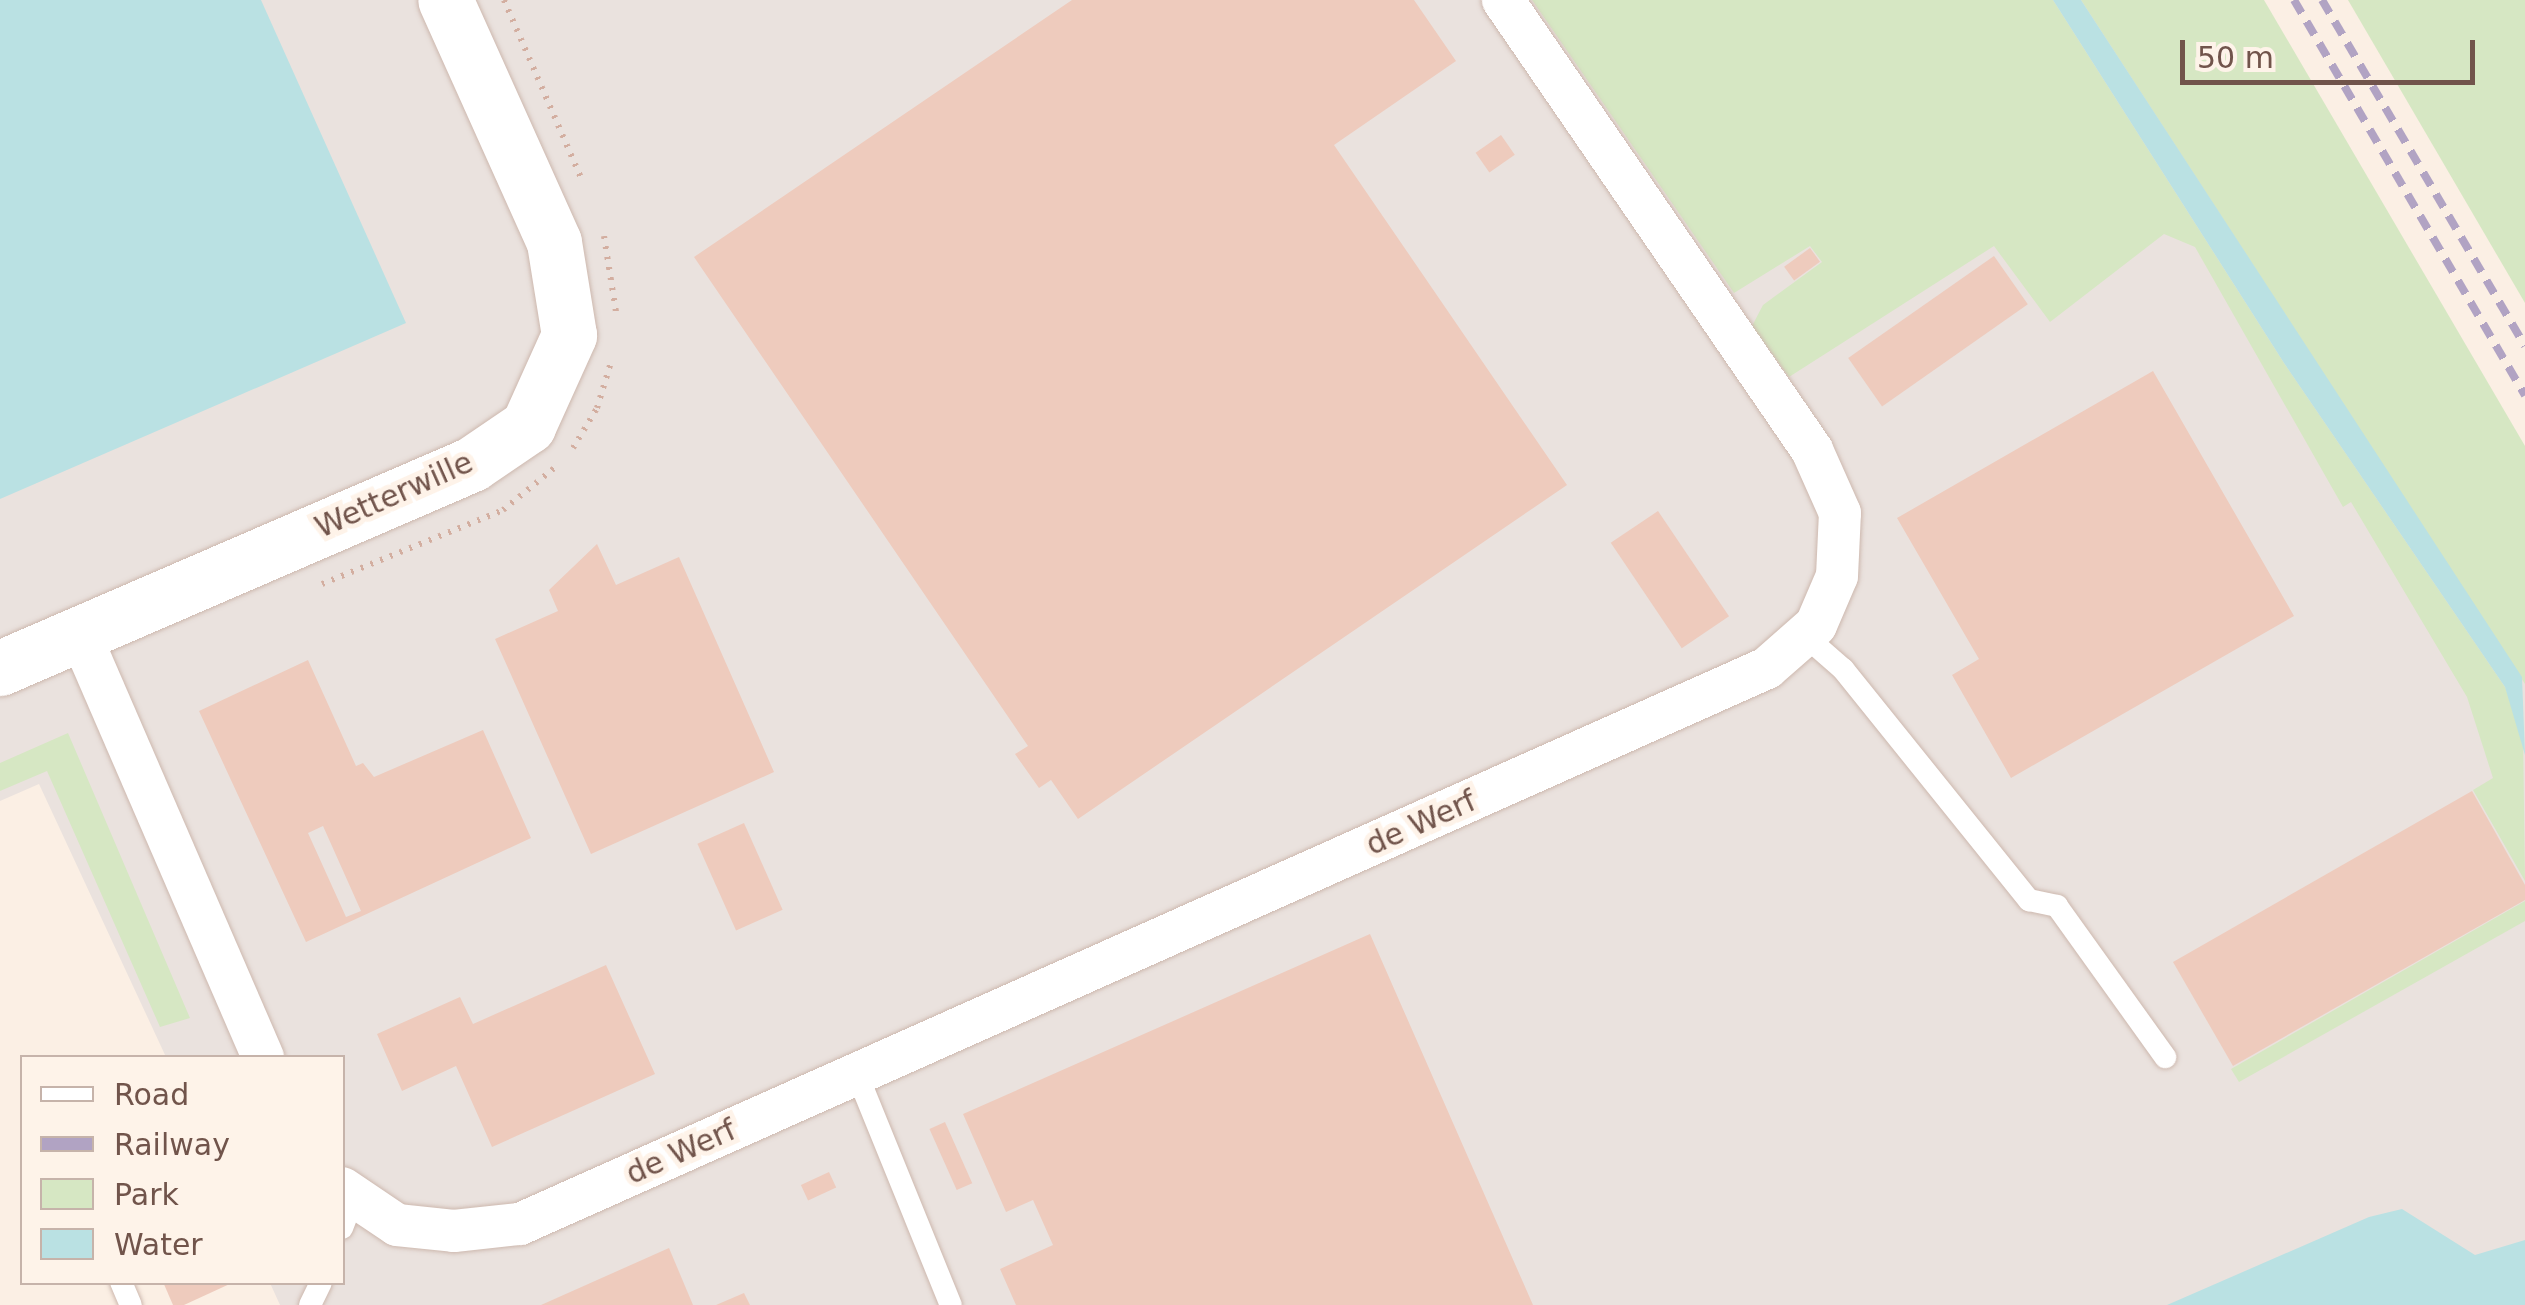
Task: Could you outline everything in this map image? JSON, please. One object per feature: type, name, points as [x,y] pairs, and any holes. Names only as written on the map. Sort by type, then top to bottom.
[{"type":"street","name":"Wetterwille","points":[[0,668],[472,464],[528,426],[569,335],[554,242],[444,0]]},
{"type":"street","name":"de Werf","points":[[346,1205],[397,1225],[454,1231],[520,1224],[1768,668],[1816,625],[1837,576],[1840,513],[1812,450],[1503,0]]},
{"type":"street","points":[[79,632],[263,1055]]},
{"type":"lane","points":[[1804,635],[1843,669],[2030,900],[2056,906],[2165,1057]]},
{"type":"lane","points":[[857,1074],[951,1305]]},
{"type":"shaded area","points":[[241,0],[2123,0],[2525,627],[2525,1266],[2459,1305],[280,1305],[271,1285],[345,1285],[345,1055],[165,1055],[39,784],[0,801],[0,474]]},
{"type":"green space","points":[[1532,0],[2053,0],[2284,363],[2505,687],[2523,734],[2525,881],[2473,790],[2493,778],[2467,697],[2351,502],[2343,507],[2195,247],[2164,234],[2050,322],[1994,246],[1789,377],[1752,326],[1763,305],[1822,262],[1810,246],[1734,293]]},
{"type":"green space","points":[[2081,0],[2264,0],[2525,446],[2525,684]]},
{"type":"green space","points":[[2348,0],[2525,0],[2525,303]]},
{"type":"green space","points":[[68,733],[190,1018],[160,1027],[47,771],[0,791],[0,763]]},
{"type":"green space","points":[[2525,901],[2525,921],[2239,1082],[2231,1069]]},
{"type":"water","points":[[0,0],[261,0],[406,323],[0,499]]},
{"type":"water","points":[[2053,0],[2081,0],[2522,677],[2525,755],[2505,687],[2284,363]]},
{"type":"water","points":[[2402,1209],[2475,1255],[2525,1240],[2525,1305],[2167,1305],[2369,1217]]},
{"type":"building","points":[[1072,0],[1414,0],[1456,61],[1334,145],[1567,485],[1078,819],[1051,780],[1039,788],[1015,754],[1028,746],[694,257]]},
{"type":"building","points":[[1501,135],[1515,155],[1489,172],[1476,153]]},
{"type":"building","points":[[1810,248],[1820,262],[1794,281],[1784,267]]},
{"type":"building","points":[[1994,256],[2028,304],[1882,406],[1848,358]]},
{"type":"building","points":[[2153,371],[2294,616],[2011,778],[1952,675],[1979,659],[1897,518]]},
{"type":"building","points":[[1658,511],[1729,616],[1682,648],[1611,543]]},
{"type":"building","points":[[597,544],[616,585],[679,557],[774,772],[591,854],[495,639],[558,611],[549,590]]},
{"type":"building","points":[[308,660],[356,766],[363,763],[374,777],[483,730],[531,838],[306,942],[199,711]],"holes":[[[323,826],[361,911],[346,917],[308,833]]]},
{"type":"building","points":[[2472,791],[2525,885],[2525,900],[2233,1066],[2173,962]]},
{"type":"building","points":[[744,823],[783,910],[736,931],[697,844]]},
{"type":"building","points":[[1370,934],[1533,1305],[1016,1305],[1000,1269],[1053,1245],[1033,1200],[1006,1212],[963,1114]]},
{"type":"building","points":[[606,965],[655,1074],[492,1147],[456,1066],[402,1091],[377,1034],[460,997],[473,1024]]},
{"type":"building","points":[[945,1122],[972,1183],[957,1190],[929,1129]]},
{"type":"building","points":[[829,1172],[836,1187],[808,1201],[801,1185]]},
{"type":"building","points":[[669,1248],[693,1305],[541,1305]]},
{"type":"building","points":[[164,1285],[227,1285],[184,1305],[173,1305]]},
{"type":"building","points":[[744,1293],[750,1305],[716,1305]]},
{"type":"railway","points":[[2294,0],[2525,395]]},
{"type":"railway","points":[[2322,0],[2525,346]]}]
